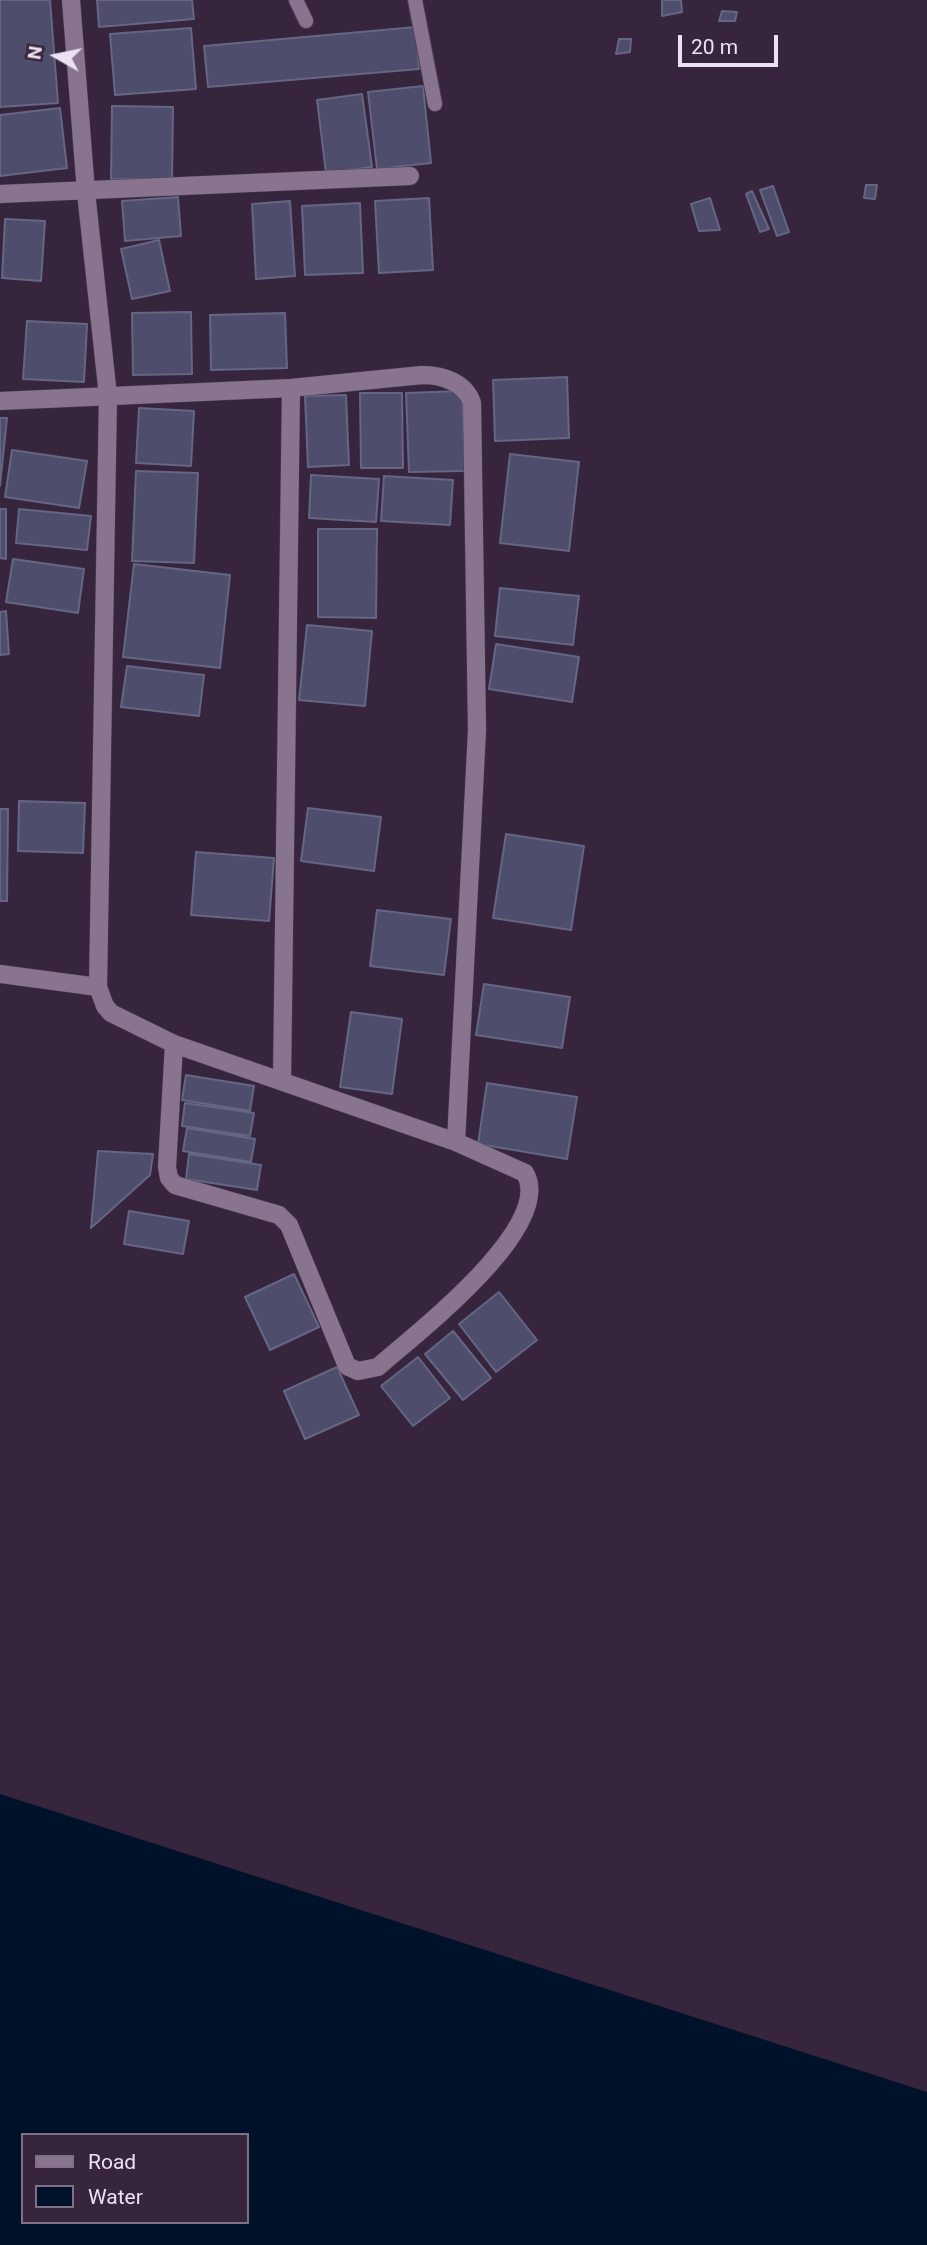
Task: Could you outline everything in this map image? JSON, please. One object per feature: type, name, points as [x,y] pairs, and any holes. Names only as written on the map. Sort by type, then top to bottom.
[{"type":"street","points":[[71,0],[86,192],[108,396],[98,987],[105,1006],[111,1013],[174,1044],[456,1142],[525,1173],[530,1187],[527,1206],[508,1244],[475,1282],[378,1367],[358,1371],[347,1366],[285,1219],[175,1185],[169,1178],[167,1167],[174,1044]]},
{"type":"street","points":[[0,194],[410,176]]},
{"type":"street","points":[[0,401],[291,388],[437,375],[469,393],[472,403],[477,730],[456,1142]]},
{"type":"street","points":[[282,1081],[291,388]]},
{"type":"street","points":[[0,974],[98,987]]},
{"type":"lane","points":[[296,0],[306,22]]},
{"type":"lane","points":[[415,0],[435,104]]},
{"type":"water","points":[[0,1794],[927,2092],[927,2245],[0,2245]]},
{"type":"building","points":[[0,0],[50,0],[58,103],[0,107]]},
{"type":"building","points":[[97,0],[192,0],[194,19],[99,27]]},
{"type":"building","points":[[662,0],[681,0],[682,12],[662,16]]},
{"type":"building","points":[[722,11],[737,12],[735,21],[719,21]]},
{"type":"building","points":[[416,27],[419,69],[208,87],[204,46]]},
{"type":"building","points":[[191,28],[196,89],[115,95],[110,34]]},
{"type":"building","points":[[619,39],[631,39],[630,52],[616,54]]},
{"type":"building","points":[[423,86],[431,163],[377,169],[368,92]]},
{"type":"building","points":[[362,94],[372,167],[326,173],[317,100]]},
{"type":"building","points":[[112,106],[173,107],[172,180],[111,179]]},
{"type":"building","points":[[60,108],[67,168],[0,176],[0,115]]},
{"type":"building","points":[[866,185],[877,185],[875,199],[864,198]]},
{"type":"building","points":[[773,186],[789,232],[777,236],[760,190]]},
{"type":"building","points":[[752,191],[769,229],[760,232],[746,194]]},
{"type":"building","points":[[178,197],[181,236],[125,241],[122,201]]},
{"type":"building","points":[[429,198],[433,270],[379,273],[375,201]]},
{"type":"building","points":[[710,198],[720,230],[699,231],[691,204]]},
{"type":"building","points":[[290,201],[295,276],[256,279],[252,204]]},
{"type":"building","points":[[360,203],[363,273],[305,275],[302,206]]},
{"type":"building","points":[[5,219],[45,221],[41,281],[2,278]]},
{"type":"building","points":[[159,240],[170,291],[132,299],[121,249]]},
{"type":"building","points":[[191,312],[192,374],[133,375],[132,313]]},
{"type":"building","points":[[285,313],[287,368],[211,370],[210,315]]},
{"type":"building","points":[[27,321],[87,324],[84,382],[23,379]]},
{"type":"building","points":[[567,377],[569,438],[495,441],[493,380]]},
{"type":"building","points":[[462,391],[465,471],[409,472],[406,393]]},
{"type":"building","points":[[360,393],[402,393],[403,468],[361,468]]},
{"type":"building","points":[[346,395],[349,465],[308,467],[305,396]]},
{"type":"building","points":[[139,408],[194,411],[191,466],[136,463]]},
{"type":"building","points":[[0,418],[7,418],[0,486]]},
{"type":"building","points":[[12,450],[87,461],[79,508],[5,497]]},
{"type":"building","points":[[510,454],[579,462],[569,551],[500,543]]},
{"type":"building","points":[[136,471],[198,473],[194,563],[132,561]]},
{"type":"building","points":[[311,475],[379,479],[376,522],[309,518]]},
{"type":"building","points":[[384,476],[453,480],[450,525],[381,521]]},
{"type":"building","points":[[0,509],[6,509],[6,559],[0,558]]},
{"type":"building","points":[[19,509],[91,516],[87,550],[16,543]]},
{"type":"building","points":[[318,529],[377,529],[376,618],[318,617]]},
{"type":"building","points":[[13,559],[84,569],[78,613],[6,602]]},
{"type":"building","points":[[134,564],[230,575],[220,668],[123,657]]},
{"type":"building","points":[[500,588],[579,596],[573,645],[495,636]]},
{"type":"building","points":[[6,611],[9,654],[0,655],[0,612]]},
{"type":"building","points":[[307,625],[372,631],[365,706],[299,700]]},
{"type":"building","points":[[496,644],[579,657],[572,702],[489,689]]},
{"type":"building","points":[[127,666],[204,675],[199,716],[121,707]]},
{"type":"building","points":[[19,801],[85,803],[83,853],[18,851]]},
{"type":"building","points":[[308,808],[381,817],[374,871],[301,861]]},
{"type":"building","points":[[0,809],[8,809],[7,901],[0,901]]},
{"type":"building","points":[[506,834],[584,846],[571,930],[493,918]]},
{"type":"building","points":[[196,852],[274,858],[269,921],[191,915]]},
{"type":"building","points":[[377,910],[451,919],[444,975],[370,966]]},
{"type":"building","points":[[484,984],[570,997],[562,1048],[476,1035]]},
{"type":"building","points":[[351,1012],[402,1019],[392,1094],[340,1087]]},
{"type":"building","points":[[186,1075],[254,1086],[250,1111],[182,1100]]},
{"type":"building","points":[[487,1083],[577,1097],[567,1159],[478,1144]]},
{"type":"building","points":[[185,1103],[254,1113],[250,1136],[182,1126]]},
{"type":"building","points":[[187,1128],[255,1139],[251,1162],[183,1151]]},
{"type":"building","points":[[98,1151],[153,1154],[150,1175],[91,1228]]},
{"type":"building","points":[[189,1154],[261,1165],[257,1190],[186,1179]]},
{"type":"building","points":[[129,1211],[189,1221],[183,1254],[124,1244]]},
{"type":"building","points":[[294,1274],[319,1327],[270,1350],[245,1297]]},
{"type":"building","points":[[499,1292],[537,1340],[496,1372],[459,1324]]},
{"type":"building","points":[[453,1331],[491,1378],[463,1400],[425,1354]]},
{"type":"building","points":[[418,1357],[450,1398],[413,1426],[381,1386]]},
{"type":"building","points":[[337,1367],[359,1415],[305,1439],[284,1391]]}]
